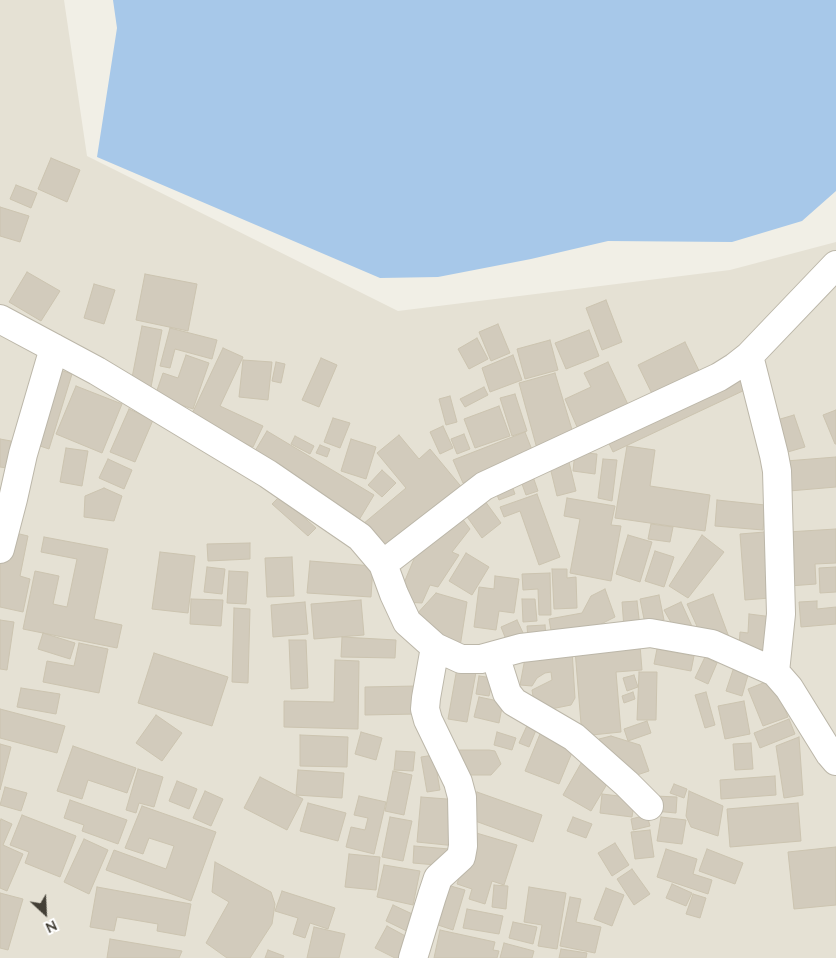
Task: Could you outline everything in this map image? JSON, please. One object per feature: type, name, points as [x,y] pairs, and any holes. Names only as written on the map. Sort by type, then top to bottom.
[{"type":"street","points":[[383,564],[484,486],[718,377],[735,367],[749,356],[836,265]]},
{"type":"street","points":[[0,320],[97,371],[268,474],[360,538],[383,564],[407,622],[435,647],[460,659],[481,659],[521,648],[650,633],[712,644],[776,672],[789,688],[836,761]]},
{"type":"street","points":[[0,548],[23,454],[54,348]]},
{"type":"street","points":[[749,356],[777,471],[781,614],[776,672]]},
{"type":"street","points":[[413,958],[438,878],[461,857],[463,846],[462,798],[458,782],[425,710],[435,647]]},
{"type":"street","points":[[495,655],[506,693],[514,702],[574,737],[649,806]]},
{"type":"shaded area","points":[[0,0],[64,0],[87,156],[398,311],[730,270],[836,242],[836,958],[0,958]]},
{"type":"water","points":[[113,0],[836,0],[836,191],[802,221],[732,242],[608,241],[531,259],[438,277],[380,278],[97,157],[117,28]]},
{"type":"building","points":[[51,158],[80,170],[67,202],[38,189]]},
{"type":"building","points":[[16,185],[37,193],[31,208],[10,199]]},
{"type":"building","points":[[0,207],[29,216],[20,242],[0,236]]},
{"type":"building","points":[[27,272],[60,291],[41,321],[9,302]]},
{"type":"building","points":[[145,274],[197,284],[188,331],[136,320]]},
{"type":"building","points":[[94,284],[115,290],[104,324],[84,318]]},
{"type":"building","points":[[606,300],[622,342],[602,350],[586,308]]},
{"type":"building","points":[[498,324],[510,353],[491,361],[479,332]]},
{"type":"building","points":[[142,326],[162,330],[151,387],[131,383]]},
{"type":"building","points":[[170,328],[217,340],[212,359],[175,349],[170,368],[160,366]]},
{"type":"building","points":[[589,330],[599,356],[566,369],[555,343]]},
{"type":"building","points":[[477,338],[488,359],[469,369],[458,349]]},
{"type":"building","points":[[550,340],[558,370],[525,379],[517,349]]},
{"type":"building","points":[[685,342],[704,381],[657,404],[638,365]]},
{"type":"building","points":[[223,348],[243,357],[220,406],[263,426],[253,447],[190,418]]},
{"type":"building","points":[[186,355],[209,363],[193,409],[155,396],[163,373],[178,378]]},
{"type":"building","points":[[513,355],[522,380],[490,392],[482,368]]},
{"type":"building","points":[[321,358],[337,365],[319,407],[302,400]]},
{"type":"building","points":[[243,360],[272,362],[268,400],[239,397]]},
{"type":"building","points":[[276,362],[285,364],[281,383],[272,381]]},
{"type":"building","points":[[608,362],[632,413],[581,436],[565,399],[591,387],[584,373]]},
{"type":"building","points":[[57,369],[72,374],[49,449],[34,444]]},
{"type":"building","points":[[740,372],[747,389],[613,452],[605,435]]},
{"type":"building","points":[[555,373],[576,443],[539,456],[519,383]]},
{"type":"building","points":[[76,386],[122,404],[102,453],[56,434]]},
{"type":"building","points":[[484,387],[488,395],[465,407],[460,399]]},
{"type":"building","points":[[515,394],[527,431],[512,436],[500,398]]},
{"type":"building","points":[[450,396],[457,422],[446,425],[439,399]]},
{"type":"building","points":[[499,406],[510,436],[475,448],[464,419]]},
{"type":"building","points":[[129,409],[153,420],[135,462],[110,452]]},
{"type":"building","points":[[836,410],[836,444],[835,444],[823,415]]},
{"type":"building","points":[[794,415],[805,447],[781,454],[770,422]]},
{"type":"building","points":[[333,418],[350,423],[340,448],[324,442]]},
{"type":"building","points":[[443,426],[453,448],[440,454],[430,432]]},
{"type":"building","points":[[267,431],[374,495],[359,520],[252,456]]},
{"type":"building","points":[[525,432],[534,455],[463,483],[453,460]]},
{"type":"building","points":[[464,434],[470,449],[457,454],[451,439]]},
{"type":"building","points":[[399,435],[419,459],[430,449],[464,490],[388,554],[363,524],[406,488],[377,453]]},
{"type":"building","points":[[295,436],[314,446],[310,454],[291,444]]},
{"type":"building","points":[[0,439],[11,441],[7,468],[0,467]]},
{"type":"building","points":[[351,439],[376,447],[366,479],[341,471]]},
{"type":"building","points":[[320,445],[330,449],[327,457],[316,453]]},
{"type":"building","points":[[627,446],[655,450],[650,486],[710,495],[705,531],[615,518]]},
{"type":"building","points":[[66,448],[88,451],[82,486],[60,482]]},
{"type":"building","points":[[575,452],[597,454],[595,474],[573,471]]},
{"type":"building","points":[[836,457],[836,487],[789,491],[786,461]]},
{"type":"building","points":[[108,459],[132,470],[124,489],[99,478]]},
{"type":"building","points":[[603,459],[617,460],[612,501],[598,498]]},
{"type":"building","points":[[569,462],[576,491],[557,496],[550,467]]},
{"type":"building","points":[[530,468],[538,491],[526,495],[518,473]]},
{"type":"building","points":[[382,470],[396,483],[382,497],[368,485]]},
{"type":"building","points":[[509,478],[515,494],[499,500],[493,484]]},
{"type":"building","points":[[104,488],[122,496],[114,521],[84,517],[85,496]]},
{"type":"building","points":[[537,494],[560,557],[539,565],[520,511],[504,517],[500,507]]},
{"type":"building","points":[[280,496],[316,528],[308,536],[272,504]]},
{"type":"building","points":[[482,497],[501,523],[482,538],[463,511]]},
{"type":"building","points":[[567,498],[615,506],[611,525],[621,526],[611,581],[570,573],[580,519],[564,516]]},
{"type":"building","points":[[717,500],[765,505],[763,530],[715,526]]},
{"type":"building","points":[[458,513],[470,529],[452,552],[459,555],[438,587],[430,585],[422,603],[404,602],[404,583],[416,554]]},
{"type":"building","points":[[651,524],[673,527],[670,542],[648,539]]},
{"type":"building","points":[[836,529],[836,563],[815,564],[816,584],[789,586],[787,532]]},
{"type":"building","points":[[7,531],[28,536],[20,576],[30,579],[23,612],[0,607],[0,563]]},
{"type":"building","points":[[765,532],[770,598],[745,600],[740,534]]},
{"type":"building","points":[[628,535],[652,542],[640,582],[616,574]]},
{"type":"building","points":[[702,535],[724,552],[688,598],[669,586]]},
{"type":"building","points":[[44,537],[108,549],[94,619],[122,625],[117,648],[23,629],[35,571],[59,576],[53,604],[67,607],[77,559],[41,552]]},
{"type":"building","points":[[250,543],[250,559],[208,561],[207,544]]},
{"type":"building","points":[[655,551],[674,557],[664,587],[645,581]]},
{"type":"building","points":[[160,552],[195,556],[188,613],[152,609]]},
{"type":"building","points":[[466,553],[489,567],[472,595],[449,581]]},
{"type":"building","points":[[292,557],[294,596],[267,597],[265,558]]},
{"type":"building","points":[[310,561],[373,566],[371,597],[307,593]]},
{"type":"building","points":[[207,567],[225,569],[222,594],[204,592]]},
{"type":"building","points":[[836,567],[836,592],[820,593],[819,568]]},
{"type":"building","points":[[552,569],[567,569],[567,578],[576,577],[577,608],[554,609]]},
{"type":"building","points":[[229,571],[248,572],[246,604],[227,603]]},
{"type":"building","points":[[550,573],[551,615],[539,615],[538,589],[523,590],[522,574]]},
{"type":"building","points":[[495,576],[519,579],[514,613],[499,611],[496,630],[474,627],[479,587],[494,589]]},
{"type":"building","points":[[605,589],[615,617],[601,624],[600,634],[552,636],[549,619],[582,613],[591,596]]},
{"type":"building","points":[[436,593],[467,602],[460,647],[425,630],[415,616]]},
{"type":"building","points":[[713,594],[730,640],[700,633],[687,604]]},
{"type":"building","points":[[659,595],[664,620],[645,624],[640,599]]},
{"type":"building","points":[[191,599],[223,600],[221,626],[190,624]]},
{"type":"building","points":[[522,599],[535,599],[537,621],[523,622]]},
{"type":"building","points":[[361,600],[364,635],[314,639],[311,604]]},
{"type":"building","points":[[637,601],[640,627],[624,628],[622,602]]},
{"type":"building","points":[[817,601],[817,609],[836,607],[836,624],[801,627],[799,602]]},
{"type":"building","points":[[305,602],[308,634],[273,637],[271,605]]},
{"type":"building","points":[[681,602],[695,633],[673,626],[664,610]]},
{"type":"building","points":[[234,608],[250,609],[248,683],[232,682]]},
{"type":"building","points":[[749,614],[773,617],[770,650],[739,648],[740,632],[748,633]]},
{"type":"building","points":[[0,620],[14,622],[7,670],[0,669]]},
{"type":"building","points":[[517,620],[524,635],[507,642],[501,627]]},
{"type":"building","points":[[545,625],[546,636],[528,638],[527,626]]},
{"type":"building","points":[[43,633],[75,643],[70,659],[38,649]]},
{"type":"building","points":[[342,637],[396,640],[395,658],[341,657]]},
{"type":"building","points":[[289,640],[306,640],[308,688],[291,689]]},
{"type":"building","points":[[79,643],[108,649],[99,693],[43,682],[47,661],[74,666]]},
{"type":"building","points":[[640,645],[642,670],[616,672],[621,732],[582,736],[575,650]]},
{"type":"building","points":[[657,649],[694,656],[691,671],[654,664]]},
{"type":"building","points":[[572,650],[575,698],[571,705],[551,709],[534,702],[532,690],[552,680],[551,672],[537,678],[532,686],[520,685],[526,653]]},
{"type":"building","points":[[154,653],[228,677],[212,726],[138,703]]},
{"type":"building","points":[[705,657],[717,663],[708,684],[695,678]]},
{"type":"building","points":[[335,660],[359,661],[358,729],[284,727],[284,701],[334,702]]},
{"type":"building","points":[[735,664],[750,668],[742,696],[726,691]]},
{"type":"building","points":[[457,668],[476,672],[467,722],[448,719]]},
{"type":"building","points":[[639,672],[657,672],[656,720],[637,720]]},
{"type":"building","points":[[634,675],[638,687],[627,691],[623,678]]},
{"type":"building","points":[[479,676],[493,678],[489,696],[476,694]]},
{"type":"building","points":[[773,679],[788,717],[763,726],[748,689]]},
{"type":"building","points":[[417,686],[417,714],[365,715],[365,687]]},
{"type":"building","points":[[21,688],[60,694],[56,714],[17,707]]},
{"type":"building","points":[[633,692],[635,699],[624,703],[622,696]]},
{"type":"building","points":[[706,692],[715,725],[705,728],[695,695]]},
{"type":"building","points":[[479,697],[503,702],[499,723],[474,717]]},
{"type":"building","points":[[744,701],[750,734],[725,739],[718,706]]},
{"type":"building","points":[[0,709],[65,726],[57,753],[0,738]]},
{"type":"building","points":[[156,715],[182,733],[162,761],[136,743]]},
{"type":"building","points":[[530,719],[539,723],[529,747],[519,743]]},
{"type":"building","points":[[789,719],[795,734],[760,748],[754,733]]},
{"type":"building","points":[[647,721],[651,733],[628,741],[624,729]]},
{"type":"building","points":[[542,729],[576,743],[559,784],[525,771]]},
{"type":"building","points":[[361,732],[382,738],[376,760],[355,754]]},
{"type":"building","points":[[497,732],[516,738],[512,750],[494,745]]},
{"type":"building","points":[[300,735],[348,737],[347,767],[300,766]]},
{"type":"building","points":[[611,736],[640,745],[649,771],[625,779],[594,750],[599,739]]},
{"type":"building","points":[[799,737],[803,795],[784,798],[776,746]]},
{"type":"building","points":[[751,743],[753,769],[735,770],[733,744]]},
{"type":"building","points":[[0,744],[11,747],[0,790]]},
{"type":"building","points":[[73,746],[136,768],[127,793],[88,780],[82,799],[57,791]]},
{"type":"building","points":[[455,750],[495,751],[501,764],[491,775],[458,775]]},
{"type":"building","points":[[396,751],[415,752],[413,771],[394,770]]},
{"type":"building","points":[[434,755],[440,790],[427,792],[421,757]]},
{"type":"building","points":[[584,758],[613,774],[591,811],[563,795]]},
{"type":"building","points":[[138,769],[163,777],[154,807],[139,803],[136,813],[126,810]]},
{"type":"building","points":[[298,770],[344,773],[342,798],[296,795]]},
{"type":"building","points":[[393,771],[412,775],[404,815],[385,811]]},
{"type":"building","points":[[775,776],[776,795],[721,799],[720,780]]},
{"type":"building","points":[[260,777],[303,799],[287,830],[244,808]]},
{"type":"building","points":[[177,781],[197,789],[189,809],[169,801]]},
{"type":"building","points":[[674,784],[687,789],[684,798],[670,793]]},
{"type":"building","points":[[5,787],[27,793],[21,811],[0,805]]},
{"type":"building","points":[[205,791],[223,799],[211,826],[193,818]]},
{"type":"building","points":[[689,791],[723,806],[718,836],[691,827],[686,816]]},
{"type":"building","points":[[477,792],[542,815],[533,842],[467,818]]},
{"type":"building","points":[[602,794],[635,798],[632,817],[600,813]]},
{"type":"building","points":[[359,796],[386,802],[374,854],[346,847],[351,827],[365,830],[368,818],[354,815]]},
{"type":"building","points":[[655,796],[677,797],[676,813],[654,811]]},
{"type":"building","points":[[421,797],[460,800],[456,846],[417,842]]},
{"type":"building","points":[[70,800],[127,820],[118,844],[82,831],[84,825],[64,818]]},
{"type":"building","points":[[308,803],[346,813],[338,841],[300,831]]},
{"type":"building","points":[[798,803],[801,841],[730,847],[727,809]]},
{"type":"building","points":[[142,806],[216,832],[191,901],[106,870],[114,850],[166,869],[174,846],[149,838],[143,854],[125,848]]},
{"type":"building","points":[[22,815],[76,836],[60,877],[25,863],[29,852],[10,845]]},
{"type":"building","points":[[647,815],[650,826],[633,830],[631,819]]},
{"type":"building","points":[[390,817],[412,821],[403,861],[382,857]]},
{"type":"building","points":[[573,817],[592,824],[586,838],[567,831]]},
{"type":"building","points":[[661,817],[686,820],[682,844],[657,841]]},
{"type":"building","points":[[1,819],[12,824],[3,845],[23,854],[7,891],[0,888]]},
{"type":"building","points":[[650,830],[654,857],[635,859],[631,832]]},
{"type":"building","points":[[473,832],[517,845],[504,885],[492,881],[485,904],[469,899],[472,889],[457,884]]},
{"type":"building","points":[[84,839],[108,850],[89,894],[64,882]]},
{"type":"building","points":[[615,843],[629,865],[612,876],[598,853]]},
{"type":"building","points":[[414,846],[449,849],[448,866],[413,863]]},
{"type":"building","points":[[836,847],[836,905],[794,909],[788,852]]},
{"type":"building","points":[[666,849],[697,859],[693,874],[712,880],[708,894],[657,877]]},
{"type":"building","points":[[707,849],[743,863],[735,884],[699,871]]},
{"type":"building","points":[[349,854],[380,857],[376,890],[345,887]]},
{"type":"building","points":[[215,862],[271,892],[275,904],[272,924],[250,958],[227,958],[206,943],[229,902],[212,892]]},
{"type":"building","points":[[384,865],[420,871],[413,905],[377,897]]},
{"type":"building","points":[[632,869],[650,894],[634,905],[617,879]]},
{"type":"building","points":[[440,883],[465,890],[453,930],[429,922]]},
{"type":"building","points":[[672,884],[692,893],[686,906],[666,898]]},
{"type":"building","points":[[494,885],[508,886],[506,909],[492,907]]},
{"type":"building","points":[[97,887],[191,904],[185,936],[157,931],[158,924],[117,917],[114,931],[90,927]]},
{"type":"building","points":[[529,887],[566,893],[557,949],[538,946],[542,925],[524,922]]},
{"type":"building","points":[[606,888],[624,895],[612,926],[594,919]]},
{"type":"building","points":[[282,891],[335,908],[328,929],[310,923],[305,938],[293,934],[298,918],[275,911]]},
{"type":"building","points":[[0,893],[23,899],[8,950],[0,948]]},
{"type":"building","points":[[693,894],[706,898],[700,918],[686,914]]},
{"type":"building","points":[[570,897],[581,899],[576,922],[601,927],[595,953],[560,946]]},
{"type":"building","points":[[393,905],[423,919],[415,935],[386,921]]},
{"type":"building","points":[[467,909],[503,916],[499,934],[463,928]]},
{"type":"building","points":[[513,922],[537,927],[533,944],[509,938]]},
{"type":"building","points":[[387,926],[411,939],[400,958],[395,958],[375,948]]},
{"type":"building","points":[[314,927],[345,934],[339,958],[307,958]]},
{"type":"building","points":[[440,930],[495,942],[493,950],[499,951],[497,958],[434,958]]},
{"type":"building","points":[[110,939],[182,951],[179,958],[107,958]]},
{"type":"building","points":[[504,943],[534,951],[532,958],[500,958]]},
{"type":"building","points":[[561,949],[587,953],[586,958],[559,958]]},
{"type":"building","points":[[268,950],[284,956],[283,958],[265,958]]}]
